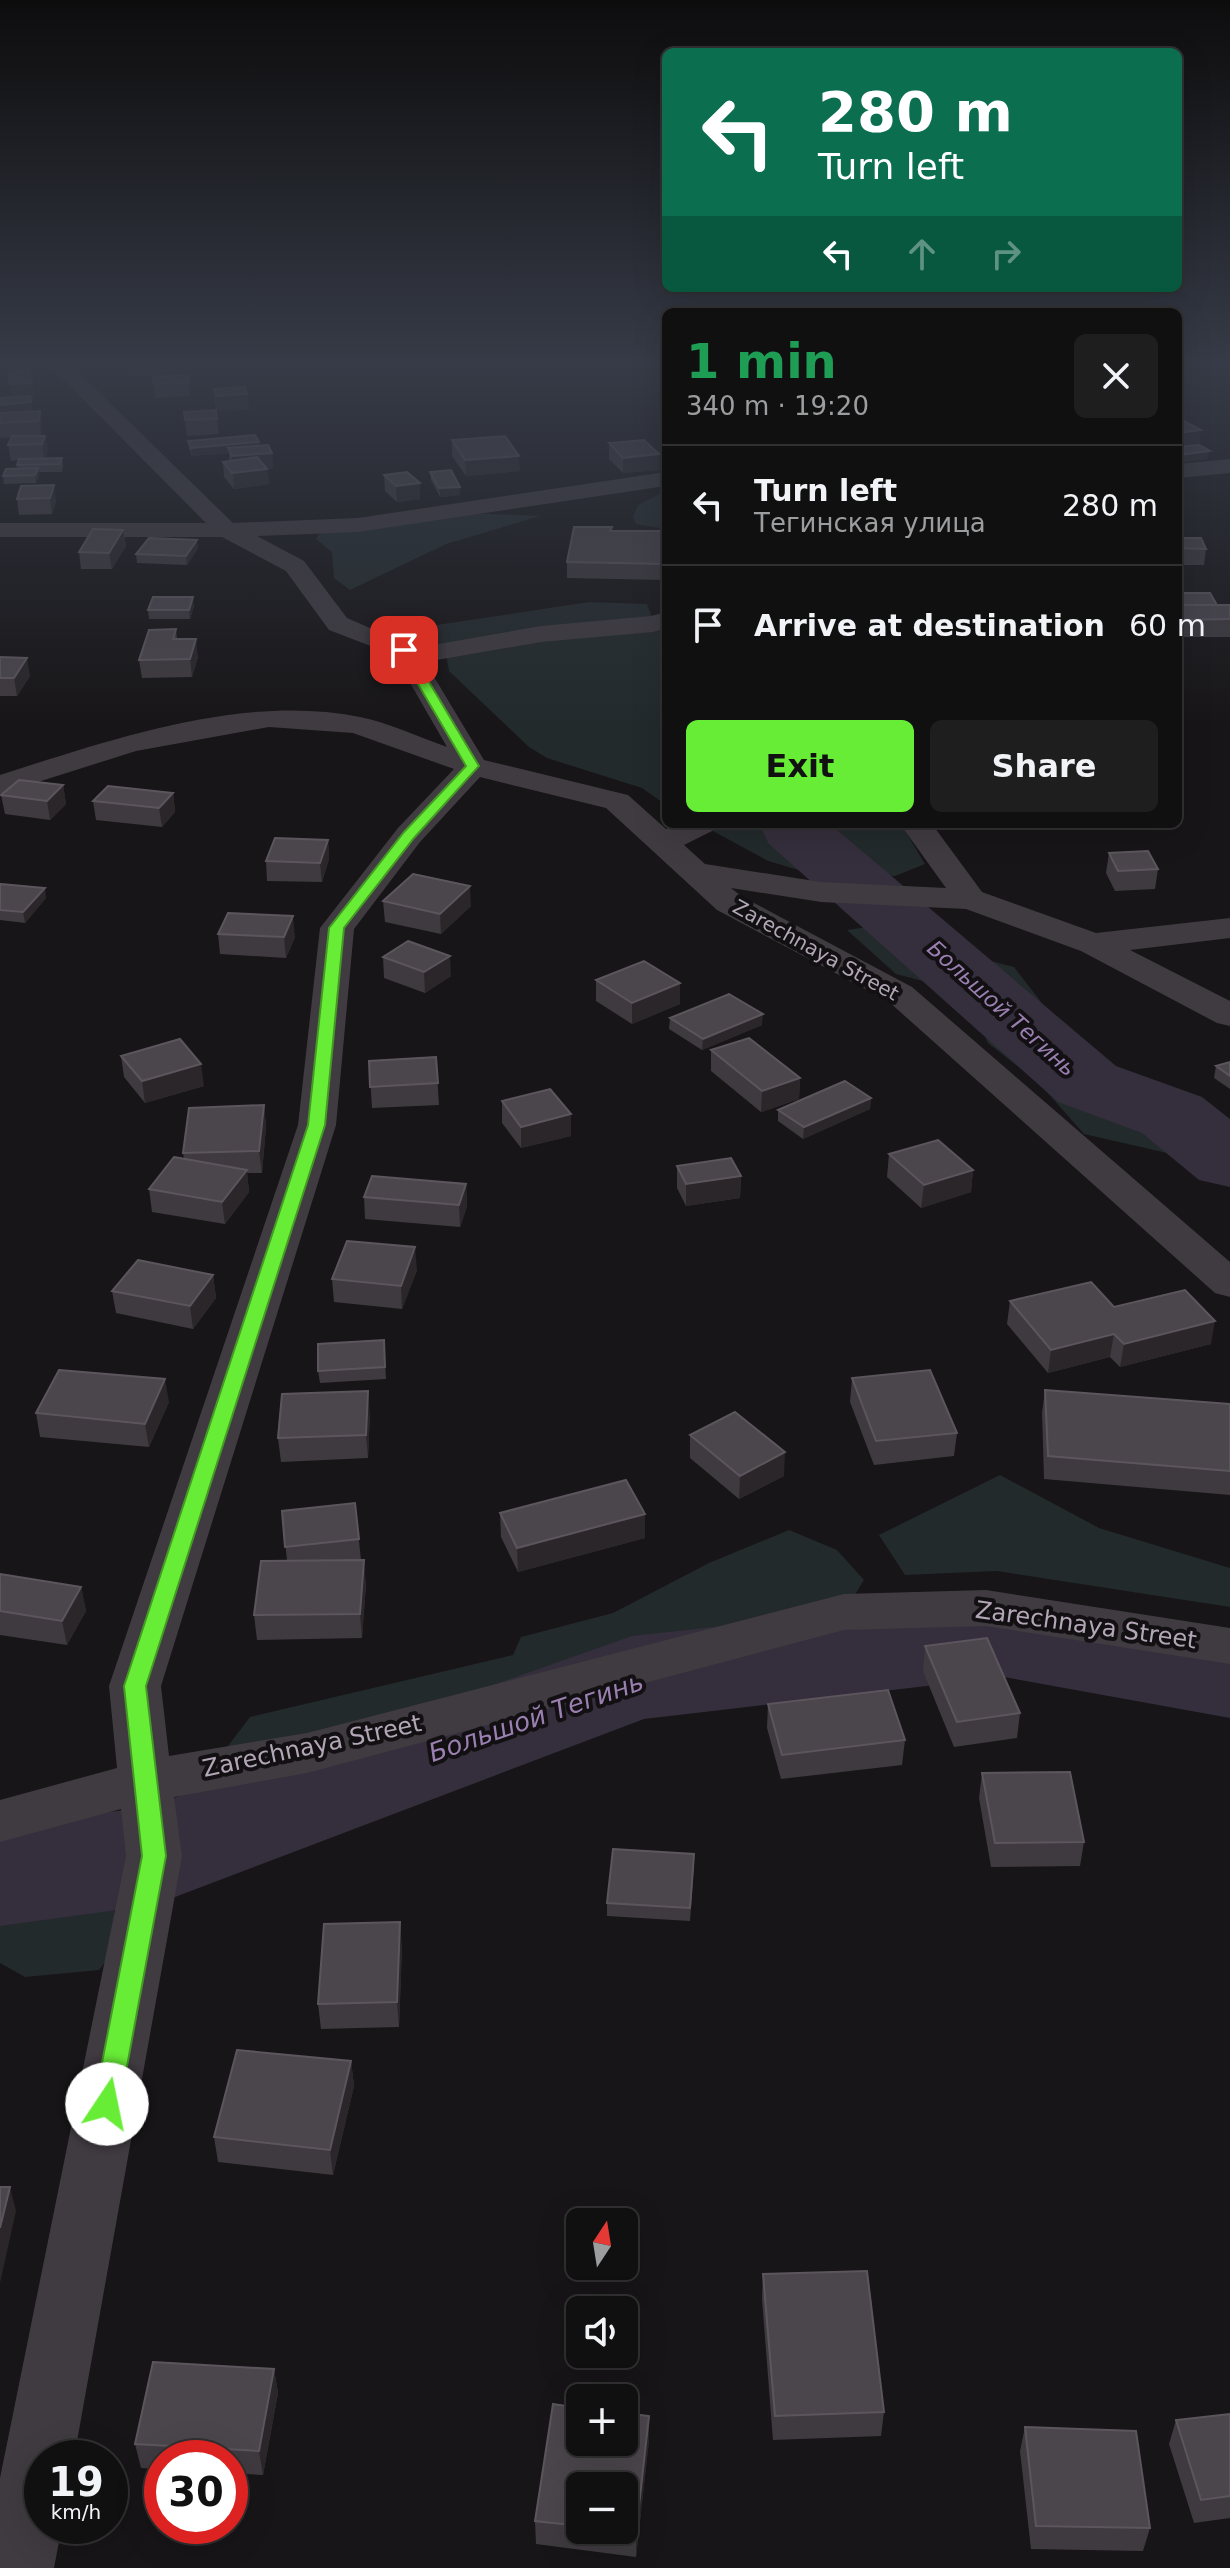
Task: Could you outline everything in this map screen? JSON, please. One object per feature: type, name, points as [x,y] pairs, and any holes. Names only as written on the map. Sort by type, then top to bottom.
[{"type":"street","points":[[18,2568],[154,1856],[135,1686],[317,1125],[337,928],[409,835],[473,766],[404,650],[338,624],[295,566],[227,530],[183,487]]},
{"type":"street","points":[[0,530],[227,530],[358,525],[614,487]]},
{"type":"street","points":[[408,657],[541,634],[662,621]]},
{"type":"street","name":"Zarechnaya Street","points":[[0,785],[130,743],[269,718],[357,725],[473,766],[617,801],[729,903],[900,994],[1230,1284]]},
{"type":"street","points":[[663,843],[693,828]]},
{"type":"street","points":[[919,828],[970,899]]},
{"type":"street","points":[[694,872],[821,892],[970,899],[1093,944],[1230,1015]]},
{"type":"street","points":[[1093,944],[1230,928]]},
{"type":"street","name":"Zarechnaya Street","points":[[0,1821],[146,1781],[307,1753],[844,1612],[986,1608],[1230,1646]]},
{"type":"shaded area","points":[[662,493],[662,528],[636,524],[633,517],[638,505]]},
{"type":"shaded area","points":[[462,513],[540,516],[446,544],[350,590],[334,578],[332,552],[316,539],[321,531]]},
{"type":"shaded area","points":[[589,602],[647,604],[652,617],[662,619],[662,802],[642,788],[547,758],[529,747],[449,671],[446,654],[403,630]]},
{"type":"shaded area","points":[[707,828],[903,828],[925,864],[895,876],[809,873],[768,861]]},
{"type":"shaded area","points":[[923,919],[956,952],[1014,967],[1086,1060],[1144,1095],[1184,1141],[1167,1153],[1084,1134],[1038,1082],[988,1043],[965,992],[896,974],[847,930]]},
{"type":"shaded area","points":[[1000,1475],[1099,1528],[1230,1568],[1230,1607],[997,1571],[905,1575],[879,1535]]},
{"type":"shaded area","points":[[789,1530],[837,1550],[864,1580],[844,1612],[458,1726],[388,1794],[216,1849],[184,1804],[250,1717],[513,1655],[521,1637],[613,1613],[709,1563]]},
{"type":"shaded area","points":[[74,1827],[113,1827],[112,1895],[119,1944],[99,1970],[25,1977],[0,1963],[0,1847]]},
{"type":"building","points":[[21,487],[53,487],[50,498],[17,499]]},
{"type":"building","points":[[574,527],[662,531],[662,564],[567,562]]},
{"type":"building","points":[[93,529],[123,530],[109,553],[79,552]]},
{"type":"building","points":[[149,538],[197,540],[186,556],[136,554]]},
{"type":"building","points":[[1182,538],[1201,538],[1206,549],[1182,548]]},
{"type":"building","points":[[1182,593],[1210,593],[1217,605],[1182,605]]},
{"type":"building","points":[[153,597],[193,597],[189,610],[148,610]]},
{"type":"building","points":[[1182,605],[1230,605],[1230,619],[1182,620]]},
{"type":"building","points":[[176,629],[173,639],[196,639],[190,659],[139,660],[149,630]]},
{"type":"building","points":[[0,657],[27,658],[14,678],[0,678]]},
{"type":"building","points":[[19,780],[63,785],[47,801],[1,795]]},
{"type":"building","points":[[108,786],[173,793],[159,808],[93,801]]},
{"type":"building","points":[[275,838],[328,840],[320,863],[266,861]]},
{"type":"building","points":[[1148,851],[1158,869],[1118,871],[1109,853]]},
{"type":"building","points":[[413,874],[470,886],[440,914],[383,901]]},
{"type":"building","points":[[0,884],[45,888],[23,912],[0,910]]},
{"type":"building","points":[[228,913],[293,916],[284,937],[218,934]]},
{"type":"building","points":[[408,941],[450,956],[424,972],[383,957]]},
{"type":"building","points":[[644,961],[680,983],[632,1003],[596,980]]},
{"type":"building","points":[[729,994],[763,1014],[703,1039],[670,1018]]},
{"type":"building","points":[[749,1038],[800,1078],[762,1091],[711,1050]]},
{"type":"building","points":[[180,1039],[201,1064],[142,1081],[121,1056]]},
{"type":"building","points":[[436,1057],[438,1083],[370,1087],[369,1061]]},
{"type":"building","points":[[1230,1062],[1230,1076],[1216,1066]]},
{"type":"building","points":[[845,1081],[871,1098],[804,1127],[778,1110]]},
{"type":"building","points":[[550,1089],[571,1114],[521,1127],[502,1101]]},
{"type":"building","points":[[264,1105],[259,1151],[183,1153],[189,1108]]},
{"type":"building","points":[[938,1140],[973,1170],[924,1185],[889,1154]]},
{"type":"building","points":[[174,1157],[247,1170],[222,1202],[149,1189]]},
{"type":"building","points":[[731,1158],[741,1176],[686,1184],[677,1166]]},
{"type":"building","points":[[372,1176],[466,1184],[459,1205],[364,1197]]},
{"type":"building","points":[[347,1241],[415,1247],[401,1286],[332,1279]]},
{"type":"building","points":[[138,1260],[213,1275],[190,1306],[112,1291]]},
{"type":"building","points":[[1091,1282],[1114,1307],[1185,1290],[1215,1321],[1124,1344],[1114,1334],[1051,1350],[1010,1301]]},
{"type":"building","points":[[384,1340],[385,1367],[318,1371],[318,1344]]},
{"type":"building","points":[[59,1370],[165,1379],[145,1424],[36,1413]]},
{"type":"building","points":[[930,1370],[957,1433],[876,1441],[852,1378]]},
{"type":"building","points":[[1045,1390],[1230,1404],[1230,1471],[1048,1456]]},
{"type":"building","points":[[368,1391],[366,1435],[278,1438],[282,1394]]},
{"type":"building","points":[[735,1412],[785,1452],[740,1476],[690,1435]]},
{"type":"building","points":[[626,1480],[645,1514],[517,1548],[500,1513]]},
{"type":"building","points":[[355,1503],[359,1539],[285,1547],[282,1511]]},
{"type":"building","points":[[364,1560],[360,1614],[254,1615],[261,1561]]},
{"type":"building","points":[[0,1574],[81,1587],[62,1621],[0,1611]]},
{"type":"building","points":[[987,1638],[1020,1713],[957,1722],[925,1646]]},
{"type":"building","points":[[888,1690],[905,1740],[782,1755],[768,1704]]},
{"type":"building","points":[[1070,1772],[1084,1842],[995,1843],[982,1773]]},
{"type":"building","points":[[613,1849],[694,1854],[690,1908],[607,1903]]},
{"type":"building","points":[[400,1922],[397,2002],[318,2004],[324,1924]]},
{"type":"building","points":[[237,2050],[351,2061],[330,2150],[214,2137]]},
{"type":"building","points":[[0,2187],[10,2187],[0,2228]]},
{"type":"building","points":[[867,2271],[884,2412],[775,2416],[763,2274]]},
{"type":"building","points":[[153,2362],[274,2369],[259,2451],[248,2450],[248,2440],[144,2440],[144,2445],[135,2444]]},
{"type":"building","points":[[553,2404],[566,2406],[566,2456],[638,2456],[638,2415],[649,2416],[638,2515],[638,2472],[566,2472],[566,2524],[535,2521]]},
{"type":"building","points":[[1230,2414],[1230,2496],[1201,2500],[1176,2420]]},
{"type":"building","points":[[1025,2427],[1136,2431],[1150,2528],[1036,2526]]},
{"type":"waterway","name":"Большой Тегинь","points":[[794,828],[1087,1084],[1172,1115],[1230,1161]]},
{"type":"waterway","name":"Большой Тегинь","points":[[0,1876],[154,1856],[632,1678],[1004,1636],[1230,1676]]},
{"type":"route","points":[[107,2104],[154,1856],[135,1686],[317,1125],[337,928],[409,835],[473,766],[404,650]]}]
